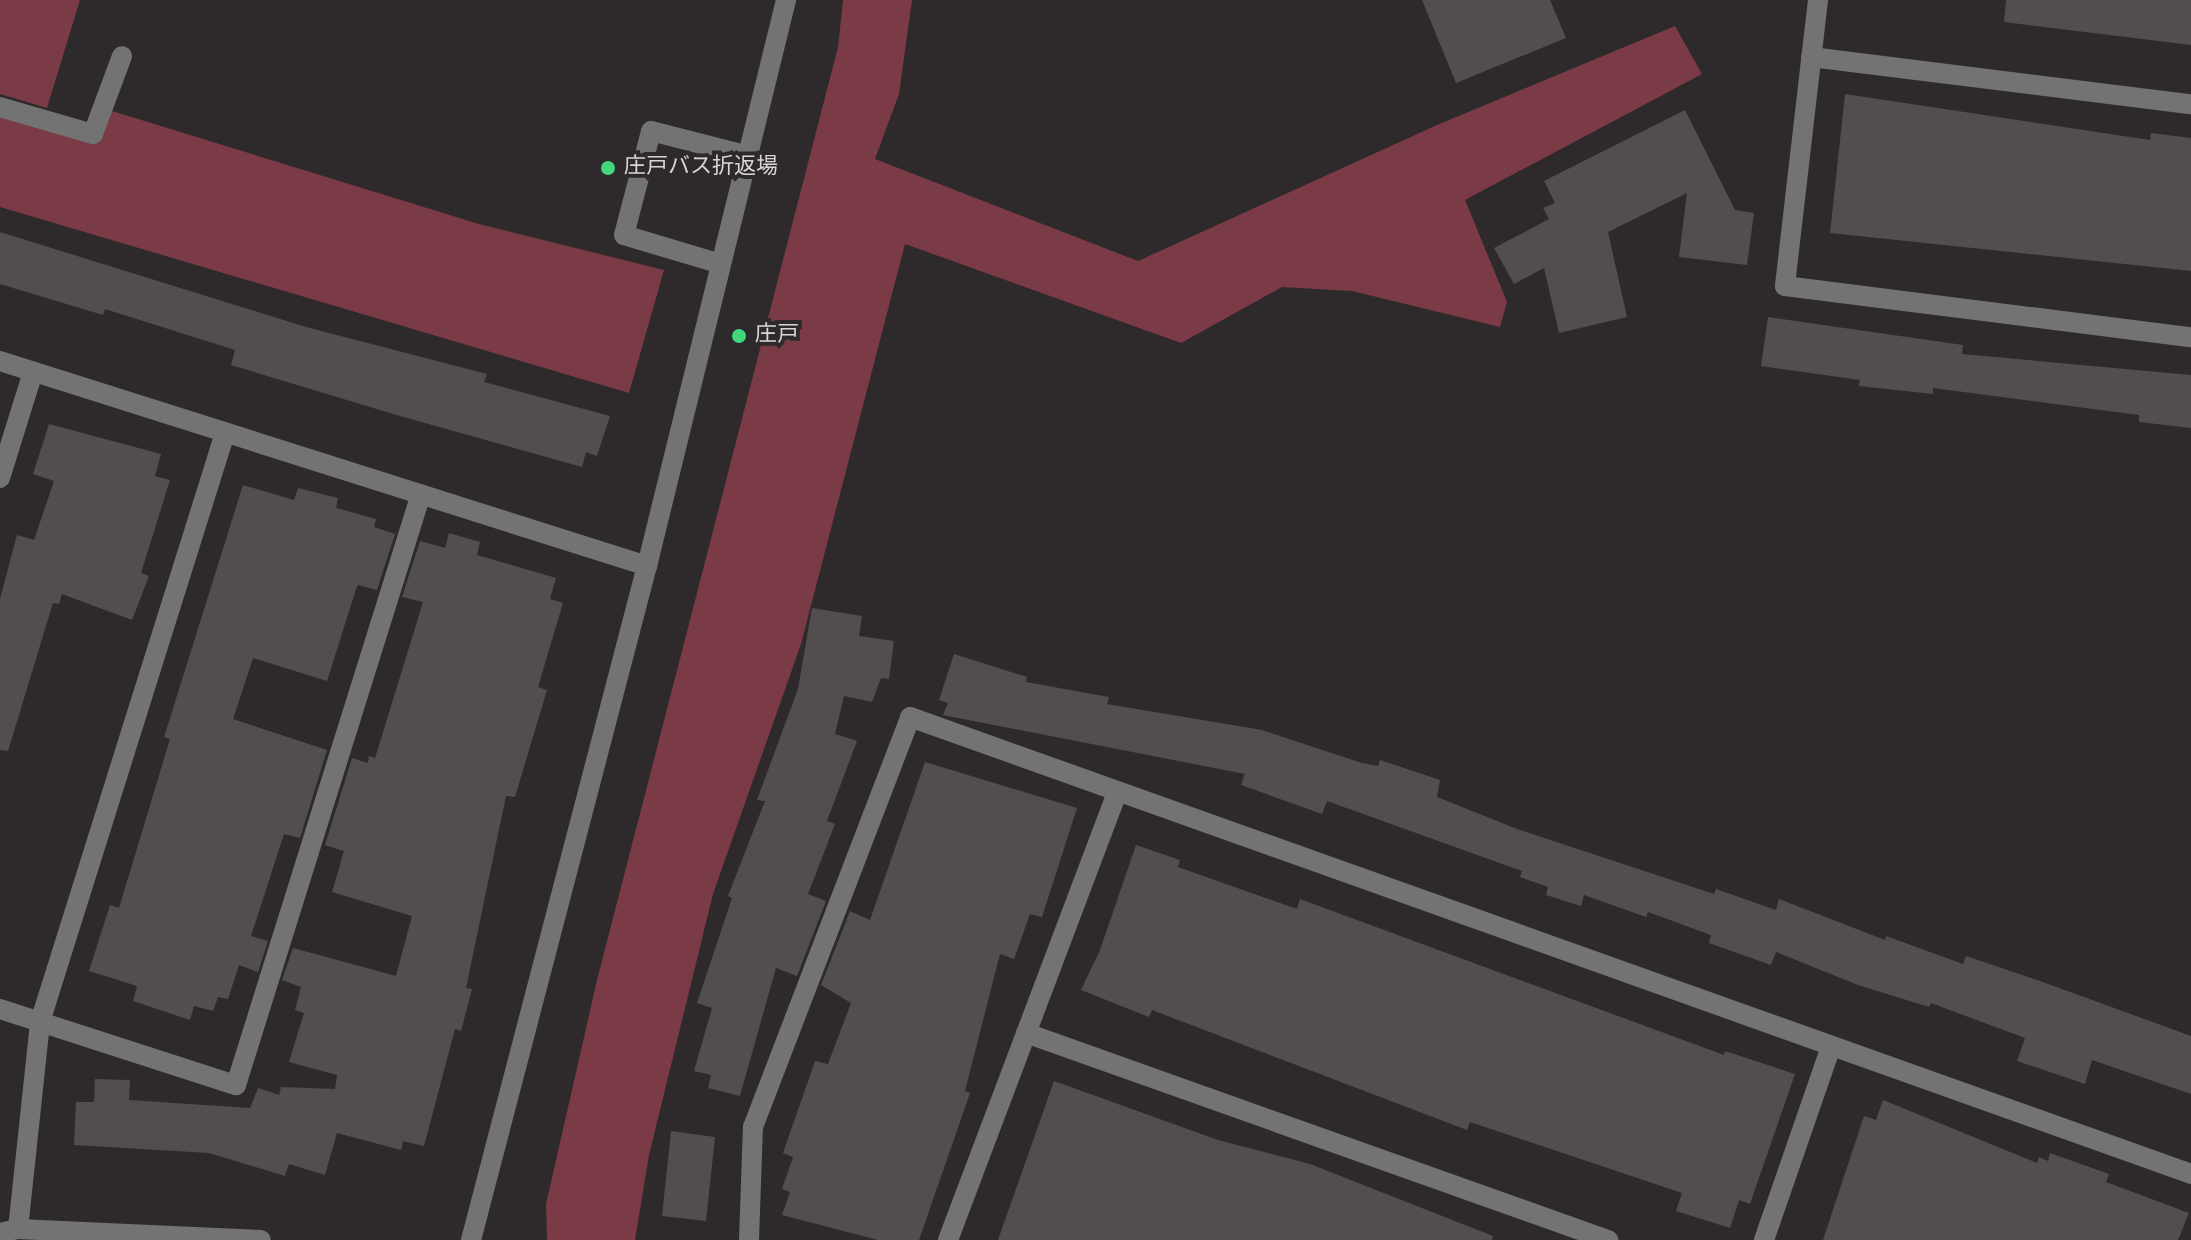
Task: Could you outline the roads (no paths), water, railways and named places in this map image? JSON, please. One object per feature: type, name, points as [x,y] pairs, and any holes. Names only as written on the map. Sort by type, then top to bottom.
[{"type":"street","points":[[471,1240],[647,566],[786,0]]},
{"type":"street","points":[[1818,0],[1785,286],[2191,337]]},
{"type":"street","points":[[0,107],[93,134],[122,56]]},
{"type":"street","points":[[1811,57],[2191,104]]},
{"type":"street","points":[[721,264],[624,235],[651,131],[749,156]]},
{"type":"street","points":[[0,361],[647,566]]},
{"type":"street","points":[[0,478],[33,372]]},
{"type":"street","points":[[225,433],[40,1022],[9,1231],[261,1240]]},
{"type":"street","points":[[0,1009],[236,1085],[421,494]]},
{"type":"street","points":[[749,1240],[753,1127],[910,717],[2191,1174]]},
{"type":"street","points":[[948,1240],[1117,793]]},
{"type":"street","points":[[1026,1033],[1608,1240]]},
{"type":"street","points":[[1764,1240],[1831,1046]]},
{"type":"place","name":"庄戸バス折返場","points":[[608,168]]},
{"type":"place","name":"庄戸","points":[[739,336]]}]
